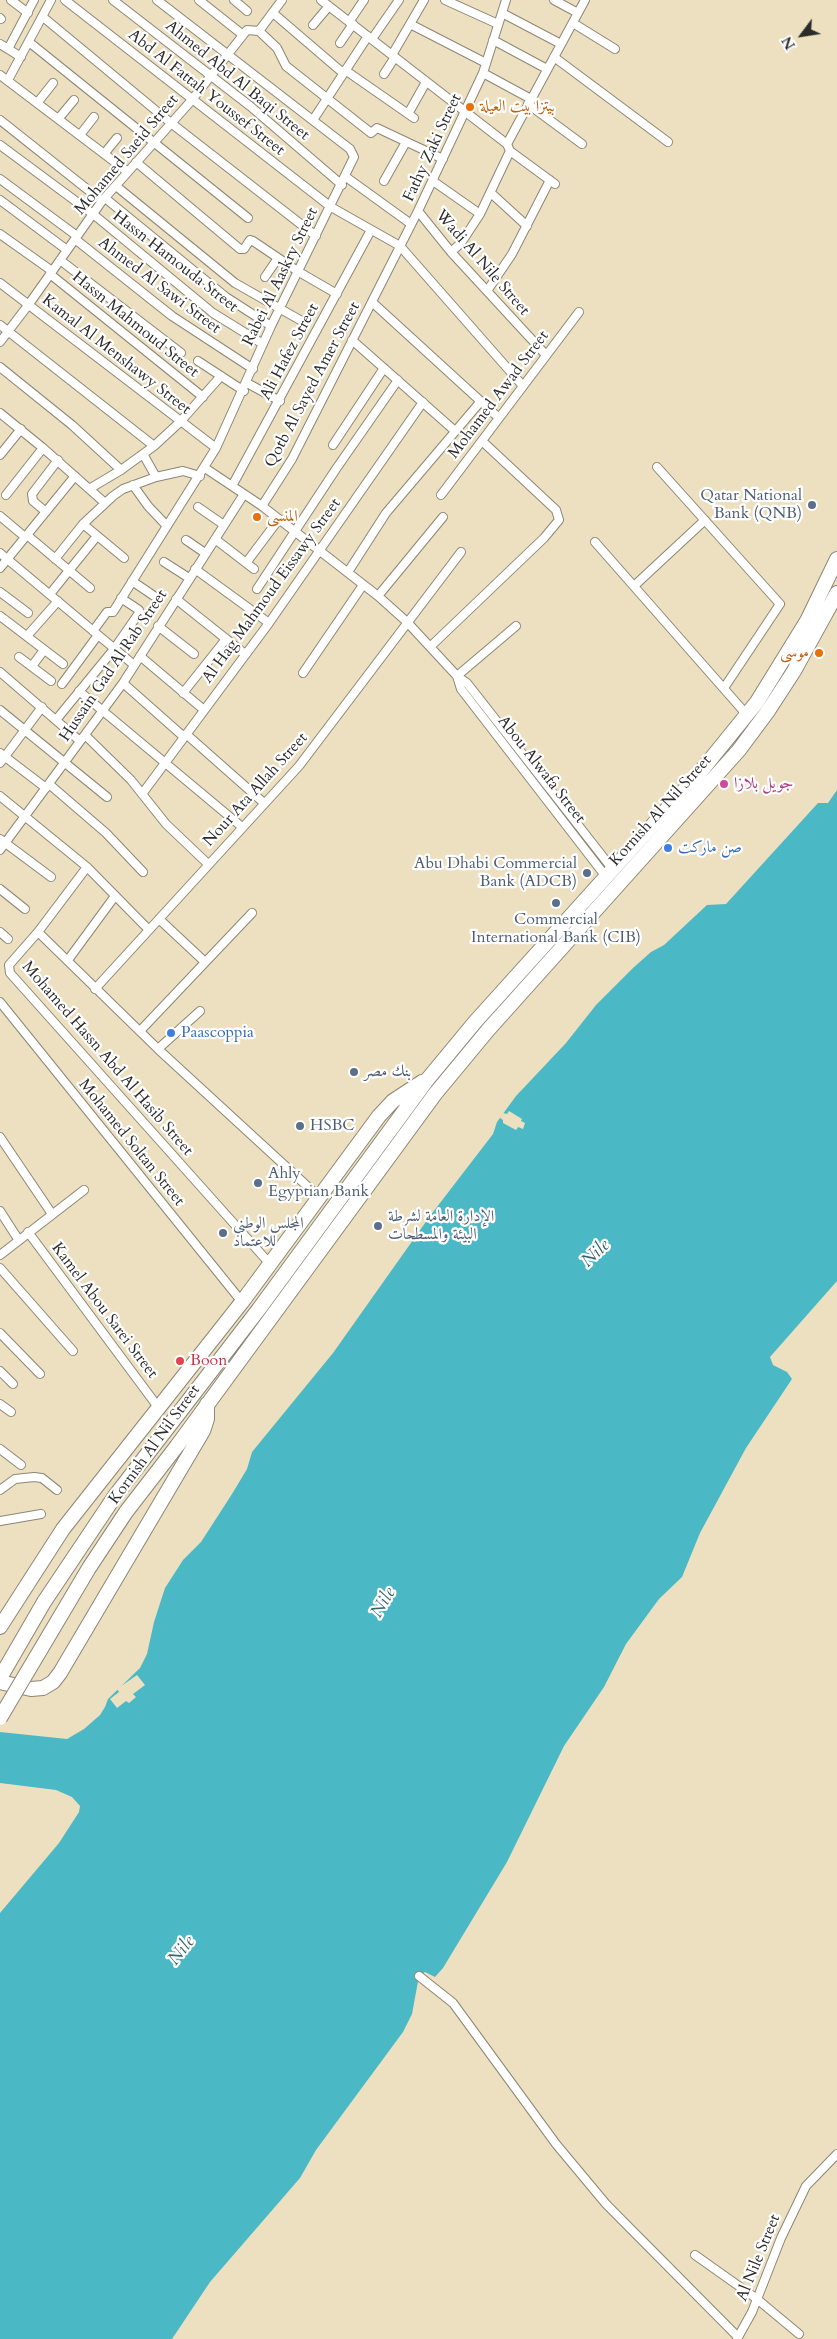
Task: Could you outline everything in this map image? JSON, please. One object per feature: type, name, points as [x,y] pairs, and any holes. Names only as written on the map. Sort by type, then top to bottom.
[{"type":"highway","name":"Kornish Al Nil Street","points":[[0,1678],[44,1602],[115,1496],[259,1309],[427,1080],[481,1015],[611,874],[748,715],[783,663],[808,621],[837,559]]},
{"type":"highway","name":"Kornish Al Nil Street","points":[[0,1718],[89,1568],[126,1512],[177,1446],[440,1087],[488,1030],[739,750],[768,711],[794,671],[837,593]]},
{"type":"highway","points":[[0,1627],[63,1529],[242,1302],[379,1116],[393,1101],[427,1080]]},
{"type":"highway","points":[[258,1279],[259,1309]]},
{"type":"highway","points":[[0,1682],[31,1690],[48,1685],[60,1673],[203,1431],[207,1419],[207,1403]]},
{"type":"street","points":[[11,0],[28,12]]},
{"type":"street","points":[[8,49],[34,0]]},
{"type":"street","points":[[8,80],[52,0]]},
{"type":"street","name":"Abd Al Fattah Youssef Street","points":[[65,0],[191,100],[331,207],[400,246],[523,386]]},
{"type":"street","name":"Ahmed Abd Al Baqi Street","points":[[113,0],[250,106],[342,185]]},
{"type":"street","points":[[157,0],[313,120],[344,72],[399,0]]},
{"type":"street","points":[[199,0],[243,35],[248,29],[259,31],[277,48],[286,66],[371,133],[376,128],[443,159]]},
{"type":"street","points":[[234,0],[247,11]]},
{"type":"street","points":[[321,0],[552,182],[512,254],[487,291]]},
{"type":"street","points":[[340,44],[364,0]]},
{"type":"street","points":[[384,74],[424,0]]},
{"type":"street","points":[[445,0],[498,24]]},
{"type":"street","name":"Fathy Zaki Street","points":[[372,302],[433,181],[483,73],[506,0]]},
{"type":"street","points":[[554,0],[578,13]]},
{"type":"street","points":[[451,252],[461,243],[480,214],[529,102],[585,0]]},
{"type":"street","points":[[259,31],[280,1]]},
{"type":"street","points":[[313,25],[328,6]]},
{"type":"street","points":[[272,13],[344,72],[411,116],[426,82]]},
{"type":"street","points":[[502,13],[561,44]]},
{"type":"street","points":[[43,17],[171,122],[316,236]]},
{"type":"street","points":[[572,23],[615,49]]},
{"type":"street","points":[[410,24],[486,64]]},
{"type":"street","name":"Mohamed Saeid Street","points":[[0,342],[104,200],[191,100],[243,35]]},
{"type":"street","points":[[493,40],[547,70]]},
{"type":"street","points":[[30,42],[248,218]]},
{"type":"street","points":[[0,44],[21,57]]},
{"type":"street","points":[[554,57],[668,142]]},
{"type":"street","points":[[483,73],[529,102],[582,144]]},
{"type":"street","points":[[0,75],[60,118],[128,172]]},
{"type":"street","points":[[38,102],[53,83]]},
{"type":"street","points":[[60,118],[74,100]]},
{"type":"street","points":[[80,135],[94,117]]},
{"type":"street","points":[[0,120],[226,297],[272,326]]},
{"type":"street","name":"Rabei Al Aaskry Street","points":[[62,684],[96,633],[106,613],[113,612],[166,524],[205,468],[244,391],[280,308],[353,162],[353,152],[313,120]]},
{"type":"street","points":[[104,154],[117,138]]},
{"type":"street","points":[[384,181],[406,142]]},
{"type":"street","name":"Hassn Hamouda Street","points":[[0,144],[93,214],[213,313],[263,344]]},
{"type":"street","points":[[136,162],[240,249],[244,249],[251,240],[299,272],[337,294]]},
{"type":"street","points":[[346,177],[411,224]]},
{"type":"street","name":"Ahmed Al Sawi Street","points":[[0,179],[172,316],[253,369]]},
{"type":"street","points":[[433,181],[480,214]]},
{"type":"street","points":[[116,186],[235,282],[300,320]]},
{"type":"street","points":[[490,193],[526,226]]},
{"type":"street","points":[[0,200],[67,250]]},
{"type":"street","name":"Wadi Al Nile Street","points":[[418,211],[451,252],[546,355]]},
{"type":"street","name":"Ali Hafez Street","points":[[232,486],[280,401],[371,230]]},
{"type":"street","name":"Hassn Mahmoud Street","points":[[0,234],[51,272],[203,397]]},
{"type":"street","points":[[265,277],[278,258]]},
{"type":"street","points":[[60,260],[181,352]]},
{"type":"street","name":"Kamal Al Menshawy Street","points":[[0,283],[216,448]]},
{"type":"street","points":[[372,302],[499,418]]},
{"type":"street","name":"Qotb Al Sayed Amer Street","points":[[262,506],[292,459],[372,302]]},
{"type":"street","name":"Mohamed Awad Street","points":[[441,495],[579,312]]},
{"type":"street","points":[[0,325],[154,446]]},
{"type":"street","points":[[352,340],[455,431]]},
{"type":"street","points":[[198,361],[244,391]]},
{"type":"street","points":[[0,368],[72,425],[121,470]]},
{"type":"street","points":[[333,445],[384,368]]},
{"type":"street","points":[[89,489],[121,470],[154,446],[180,422],[221,376]]},
{"type":"street","points":[[257,589],[398,380]]},
{"type":"street","points":[[247,383],[280,401]]},
{"type":"street","name":"Mohamed Awad Street","points":[[348,572],[386,513],[481,401]]},
{"type":"street","name":"Al Hag Mahmoud Eissawy Street","points":[[142,794],[269,623],[422,402]]},
{"type":"street","points":[[0,413],[44,448],[105,503]]},
{"type":"street","points":[[0,456],[21,429]]},
{"type":"street","points":[[431,646],[544,538],[559,520],[556,510],[482,441]]},
{"type":"street","points":[[6,495],[44,448]]},
{"type":"street","points":[[142,454],[156,477]]},
{"type":"street","points":[[46,512],[33,501],[32,494],[58,460]]},
{"type":"street","points":[[657,467],[780,604],[724,688]]},
{"type":"street","name":"Abou Alwafa Street","points":[[205,468],[262,506],[295,531],[378,596],[407,622],[457,676],[468,684],[611,874]]},
{"type":"street","points":[[55,559],[83,524],[113,496],[133,485],[156,477],[183,471],[200,476]]},
{"type":"street","points":[[0,568],[75,476]]},
{"type":"street","points":[[133,485],[148,506],[166,524]]},
{"type":"street","name":"Hussain Gad Al Rab Street","points":[[0,850],[3,841],[26,815],[123,683],[244,494]]},
{"type":"street","points":[[198,507],[224,525]]},
{"type":"street","points":[[0,516],[90,588]]},
{"type":"street","points":[[378,596],[443,517]]},
{"type":"street","points":[[246,563],[279,519]]},
{"type":"street","points":[[634,586],[705,520]]},
{"type":"street","points":[[83,524],[124,558]]},
{"type":"street","points":[[50,594],[97,536]]},
{"type":"street","points":[[215,539],[254,569]]},
{"type":"street","points":[[186,540],[205,553]]},
{"type":"street","points":[[595,542],[748,715]]},
{"type":"street","name":"Nour Ata Allah Street","points":[[95,988],[299,766],[318,742],[334,717],[461,552]]},
{"type":"street","points":[[0,553],[134,665]]},
{"type":"street","points":[[164,562],[189,578]]},
{"type":"street","points":[[195,569],[269,623]]},
{"type":"street","points":[[132,581],[157,598]]},
{"type":"street","points":[[303,673],[363,585]]},
{"type":"street","points":[[0,592],[28,613]]},
{"type":"street","points":[[56,720],[114,649],[140,612],[122,598]]},
{"type":"street","points":[[176,599],[245,654]]},
{"type":"street","points":[[27,636],[58,602]]},
{"type":"street","points":[[0,616],[63,664]]},
{"type":"street","points":[[158,626],[194,654]]},
{"type":"street","points":[[457,676],[516,626]]},
{"type":"street","points":[[183,693],[226,639]]},
{"type":"street","points":[[32,666],[44,650]]},
{"type":"street","points":[[19,656],[51,681]]},
{"type":"street","points":[[140,656],[204,710]]},
{"type":"street","points":[[0,672],[56,720],[83,738],[131,780],[166,824],[208,864]]},
{"type":"street","points":[[123,683],[264,803]]},
{"type":"street","points":[[79,691],[242,827]]},
{"type":"street","points":[[42,707],[2,757],[48,786],[106,833],[143,872]]},
{"type":"street","points":[[0,710],[107,798]]},
{"type":"street","points":[[0,796],[26,815],[87,867],[149,930]]},
{"type":"street","points":[[3,841],[51,877]]},
{"type":"street","name":"Mohamed Hassn Abd Al Hasib Street","points":[[87,867],[38,932],[9,965],[10,973],[270,1264]]},
{"type":"street","points":[[0,889],[25,909]]},
{"type":"street","points":[[68,960],[115,896]]},
{"type":"street","points":[[140,1031],[252,913]]},
{"type":"street","points":[[159,919],[205,962]]},
{"type":"street","points":[[0,932],[8,940]]},
{"type":"street","points":[[38,932],[158,1049],[319,1197]]},
{"type":"street","name":"Mohamed Soltan Street","points":[[0,1002],[242,1302]]},
{"type":"street","points":[[158,1049],[200,1012]]},
{"type":"street","points":[[0,1137],[52,1214]]},
{"type":"street","points":[[0,1255],[18,1239],[84,1190]]},
{"type":"street","points":[[0,1211],[18,1239]]},
{"type":"street","name":"Kamel Abou Sarei Street","points":[[28,1232],[158,1407]]},
{"type":"street","points":[[0,1268],[73,1351]]},
{"type":"street","points":[[0,1333],[40,1374]]},
{"type":"street","points":[[0,1371],[13,1384]]},
{"type":"street","points":[[0,1404],[11,1412]]},
{"type":"street","points":[[0,1449],[22,1465]]},
{"type":"street","points":[[0,1490],[15,1479],[34,1477],[42,1478],[58,1490]]},
{"type":"street","points":[[0,1521],[41,1514]]},
{"type":"street","points":[[418,1976],[452,2003],[556,2144],[606,2204],[737,2338]]},
{"type":"street","name":"Al Nile Street","points":[[737,2338],[752,2312],[781,2238],[806,2186],[837,2154]]},
{"type":"street","points":[[695,2255],[757,2300],[799,2334]]},
{"type":"water","name":"Nile","points":[[837,790],[837,1281],[770,1357],[773,1365],[787,1372],[792,1379],[746,1448],[700,1533],[682,1577],[659,1599],[626,1644],[604,1687],[564,1746],[507,1862],[443,1968],[435,1977],[425,1972],[419,1976],[412,2014],[403,2032],[316,2150],[300,2178],[210,2282],[172,2339],[0,2339],[0,1913],[59,1843],[79,1812],[80,1806],[72,1797],[56,1790],[0,1783],[0,1732],[67,1739],[84,1729],[100,1715],[108,1699],[140,1668],[147,1654],[154,1622],[165,1588],[183,1560],[201,1542],[232,1494],[247,1469],[252,1452],[333,1353],[430,1216],[493,1134],[497,1122],[516,1096],[566,1043],[596,1005],[633,968],[651,952],[664,945],[707,905],[726,904],[818,803],[828,803]]},
{"type":"pier","points":[[509,1111],[522,1119],[521,1121],[525,1123],[523,1129],[518,1127],[516,1130],[503,1123],[503,1120],[500,1118],[503,1113],[507,1114]]},
{"type":"pier","points":[[137,1675],[145,1685],[133,1694],[136,1697],[129,1703],[126,1701],[117,1708],[110,1699],[119,1692],[117,1689]]},
{"type":"place","name":"بيتزا بيت العيلة","points":[[470,107]]},
{"type":"place","name":"Qatar National Bank (QNB)","points":[[812,505]]},
{"type":"place","name":"المنسى","points":[[257,517]]},
{"type":"place","name":"موسى","points":[[819,653]]},
{"type":"place","name":"جويل بلازا","points":[[724,784]]},
{"type":"place","name":"صن ماركت","points":[[668,848]]},
{"type":"place","name":"Abu Dhabi Commercial Bank (ADCB)","points":[[587,873]]},
{"type":"place","name":"Commercial International Bank (CIB)","points":[[556,903]]},
{"type":"place","name":"Paascoppia","points":[[171,1033]]},
{"type":"place","name":"بنك مصر","points":[[354,1072]]},
{"type":"place","name":"HSBC","points":[[300,1126]]},
{"type":"place","name":"Ahly Egyptian Bank","points":[[258,1183]]},
{"type":"place","name":"الإدارة العامة لشرطة البيئة والمسطحات","points":[[378,1226]]},
{"type":"place","name":"المجلس الوطني للاعتماد","points":[[223,1233]]},
{"type":"place","name":"Boon","points":[[180,1361]]}]
